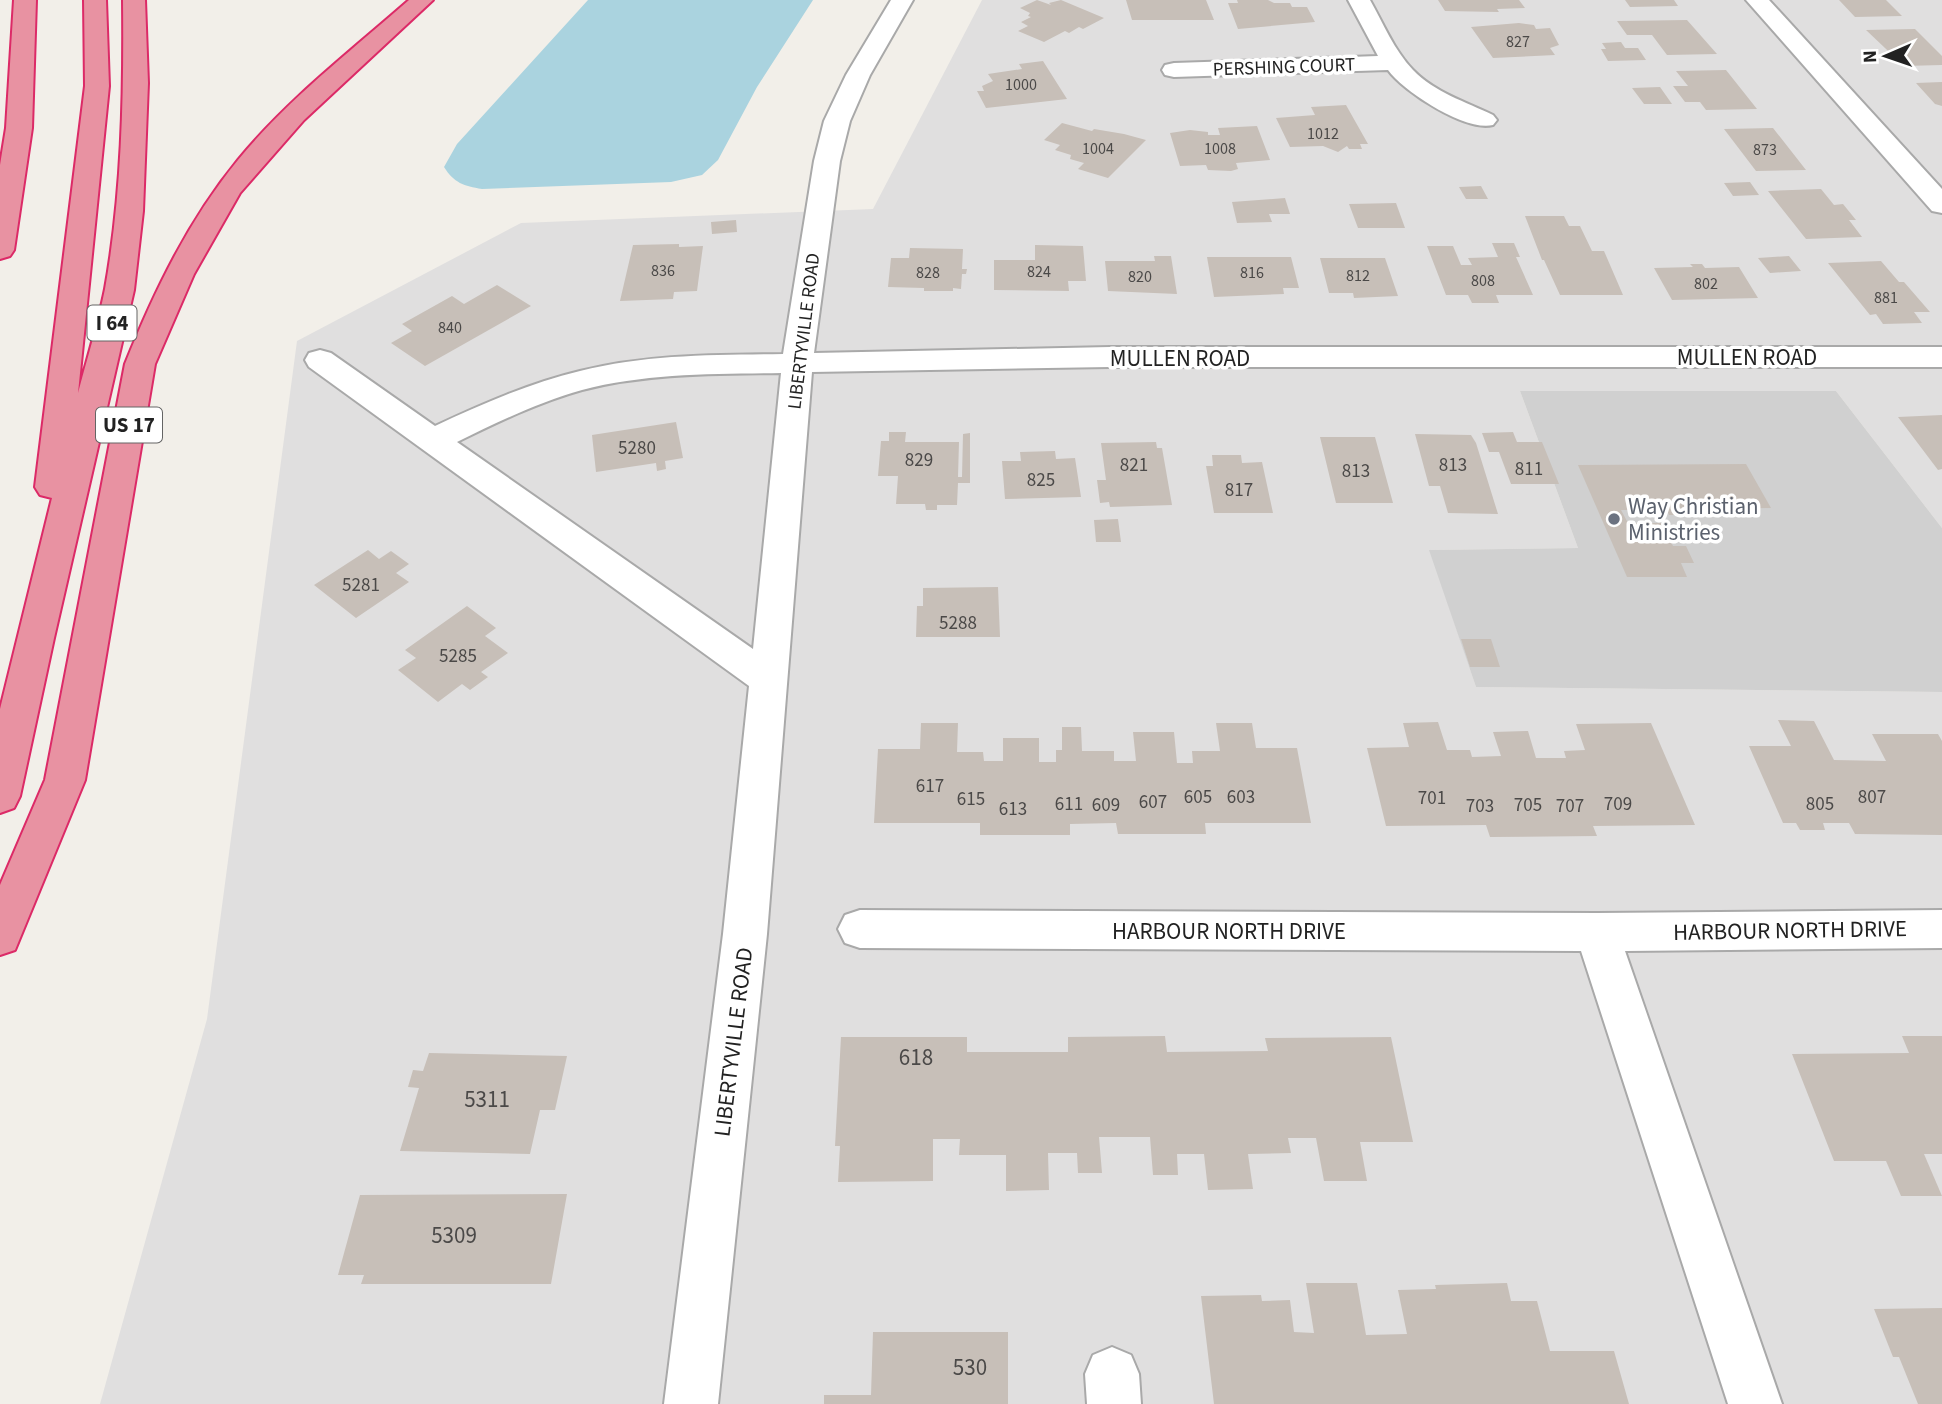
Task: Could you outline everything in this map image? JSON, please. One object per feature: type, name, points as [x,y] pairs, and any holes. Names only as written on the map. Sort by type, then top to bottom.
[{"type":"highway","points":[[0,250],[19,128],[25,0]]},
{"type":"highway","points":[[35,639],[97,86],[95,0]]},
{"type":"highway","name":"I 64","points":[[0,796],[119,290],[129,211],[136,83],[134,0]]},
{"type":"highway","name":"US 17","points":[[0,936],[65,780],[140,364],[159,317],[197,239],[230,187],[285,126],[422,0]]},
{"type":"street","name":"LIBERTYVILLE ROAD","points":[[691,1404],[745,934],[802,316],[834,132],[858,75],[902,0]]},
{"type":"street","points":[[1360,0],[1394,63],[1421,89],[1484,120]]},
{"type":"street","points":[[1757,0],[1942,205]]},
{"type":"street","name":"PERSHING COURT","points":[[1174,70],[1394,63]]},
{"type":"street","name":"MULLEN ROAD","points":[[432,441],[507,406],[569,383],[638,370],[691,365],[1110,357],[1942,357]]},
{"type":"street","points":[[320,360],[767,679]]},
{"type":"street","name":"HARBOUR NORTH DRIVE","points":[[860,929],[1597,932],[1942,929]]},
{"type":"street","points":[[1597,932],[1755,1404]]},
{"type":"shaded area","points":[[982,0],[1942,0],[1942,528],[1836,391],[1520,391],[1578,548],[1430,550],[1476,687],[1942,692],[1942,1404],[100,1404],[207,1019],[297,341],[521,223],[873,209]]},
{"type":"shaded area","points":[[1520,391],[1836,391],[1942,528],[1942,692],[1476,687],[1429,550],[1578,548]]},
{"type":"water","points":[[588,0],[813,0],[757,87],[718,160],[702,175],[671,182],[482,189],[456,180],[444,167],[457,144]]},
{"type":"building","points":[[1037,0],[1051,5],[1049,3],[1061,0],[1104,18],[1083,29],[1079,27],[1069,33],[1065,31],[1044,42],[1018,31],[1028,26],[1021,22],[1031,17],[1028,16],[1030,13],[1020,8]]},
{"type":"building","points":[[1126,0],[1206,0],[1214,20],[1132,20]]},
{"type":"building","points":[[1237,0],[1268,0],[1274,3],[1290,3],[1292,7],[1307,7],[1315,22],[1238,29],[1228,3],[1238,3]]},
{"type":"building","points":[[1438,0],[1519,0],[1525,8],[1497,9],[1499,12],[1445,11]]},
{"type":"building","points":[[1625,0],[1674,0],[1678,6],[1630,7]]},
{"type":"building","points":[[1839,0],[1886,0],[1902,16],[1855,17]]},
{"type":"building","points":[[1687,20],[1717,54],[1667,55],[1652,35],[1627,35],[1617,21]]},
{"type":"building","points":[[1519,23],[1534,25],[1536,29],[1550,28],[1559,45],[1550,48],[1555,55],[1493,58],[1471,27]]},
{"type":"building","points":[[1915,29],[1942,56],[1942,65],[1904,66],[1866,30]]},
{"type":"building","points":[[1621,42],[1625,48],[1638,48],[1646,60],[1608,61],[1601,49],[1606,49],[1602,43]]},
{"type":"building","points":[[1043,61],[1067,99],[986,108],[977,91],[984,91],[982,86],[993,81],[988,74],[1022,69],[1019,64]]},
{"type":"building","points":[[1726,70],[1757,109],[1706,110],[1700,102],[1685,102],[1673,86],[1688,86],[1676,71]]},
{"type":"building","points":[[1942,82],[1942,106],[1935,104],[1916,83]]},
{"type":"building","points":[[1660,87],[1672,104],[1644,104],[1632,88]]},
{"type":"building","points":[[1346,105],[1368,144],[1360,144],[1362,149],[1349,149],[1347,146],[1338,152],[1323,146],[1290,147],[1276,118],[1315,115],[1311,107]]},
{"type":"building","points":[[1062,123],[1146,140],[1108,178],[1078,169],[1084,163],[1055,150],[1060,145],[1044,140]]},
{"type":"building","points":[[1257,126],[1270,160],[1236,163],[1238,169],[1231,171],[1208,170],[1206,165],[1180,166],[1170,133],[1190,130],[1220,135],[1218,128]]},
{"type":"building","points":[[1773,128],[1806,170],[1756,171],[1724,129]]},
{"type":"building","points":[[1750,182],[1759,195],[1733,196],[1724,183]]},
{"type":"building","points":[[1481,186],[1488,199],[1466,199],[1459,187]]},
{"type":"building","points":[[1821,189],[1834,205],[1843,204],[1856,220],[1849,220],[1862,237],[1806,239],[1768,191]]},
{"type":"building","points":[[1285,198],[1290,214],[1269,214],[1272,222],[1237,223],[1232,202]]},
{"type":"building","points":[[1396,203],[1405,228],[1358,228],[1349,204]]},
{"type":"building","points":[[1525,216],[1564,216],[1569,226],[1580,226],[1592,251],[1604,251],[1623,295],[1560,295],[1542,260]]},
{"type":"building","points":[[736,220],[737,232],[712,234],[711,222]]},
{"type":"building","points":[[1492,243],[1514,243],[1520,257],[1516,257],[1533,295],[1496,295],[1499,303],[1472,303],[1468,295],[1446,295],[1427,246],[1453,246],[1461,265],[1472,265],[1468,258],[1498,257]]},
{"type":"building","points":[[679,244],[679,247],[703,246],[697,291],[674,292],[673,299],[620,301],[633,245]]},
{"type":"building","points":[[1035,245],[1083,246],[1086,281],[1068,281],[1069,291],[994,290],[994,260],[1035,260]]},
{"type":"building","points":[[910,248],[963,249],[962,269],[967,269],[966,274],[962,274],[961,289],[924,291],[924,288],[888,287],[891,258],[909,258]]},
{"type":"building","points":[[1154,256],[1171,256],[1177,294],[1108,291],[1105,261],[1155,261]]},
{"type":"building","points":[[1789,256],[1801,271],[1770,273],[1758,258]]},
{"type":"building","points":[[1207,257],[1291,257],[1299,288],[1283,288],[1284,294],[1214,297]]},
{"type":"building","points":[[1320,258],[1385,258],[1398,296],[1354,298],[1353,293],[1329,293]]},
{"type":"building","points":[[1881,261],[1930,312],[1914,312],[1922,323],[1883,324],[1876,314],[1870,315],[1828,263]]},
{"type":"building","points":[[1690,264],[1702,264],[1705,268],[1739,267],[1758,298],[1672,300],[1654,268],[1693,267]]},
{"type":"building","points":[[497,285],[531,306],[425,366],[391,343],[412,331],[402,324],[452,296],[464,304]]},
{"type":"building","points":[[1942,415],[1942,469],[1938,470],[1898,417]]},
{"type":"building","points":[[676,422],[683,458],[665,461],[666,469],[657,471],[656,463],[596,472],[592,435]]},
{"type":"building","points":[[889,432],[906,432],[905,442],[959,442],[958,477],[962,477],[963,434],[970,433],[970,483],[958,483],[957,505],[937,505],[937,510],[926,510],[925,504],[896,504],[898,476],[878,476],[881,441],[889,441]]},
{"type":"building","points":[[1513,432],[1517,442],[1542,442],[1559,484],[1511,484],[1499,452],[1489,452],[1482,433]]},
{"type":"building","points":[[1415,434],[1471,435],[1476,443],[1498,514],[1448,513],[1440,486],[1429,486]]},
{"type":"building","points":[[1320,437],[1375,437],[1393,503],[1336,503]]},
{"type":"building","points":[[1156,442],[1157,448],[1162,448],[1172,505],[1110,507],[1109,502],[1100,503],[1097,480],[1106,480],[1101,443]]},
{"type":"building","points":[[1055,451],[1056,459],[1075,458],[1081,497],[1005,499],[1002,461],[1021,461],[1020,452]]},
{"type":"building","points":[[1212,455],[1241,455],[1242,463],[1262,462],[1273,513],[1214,513],[1206,466],[1213,466]]},
{"type":"building","name":"Way Christian Ministries","points":[[1746,464],[1771,508],[1686,509],[1689,515],[1669,515],[1667,510],[1621,510],[1628,523],[1661,523],[1673,546],[1686,546],[1694,563],[1681,563],[1687,577],[1627,577],[1578,465]]},
{"type":"building","points":[[1118,519],[1121,542],[1096,542],[1094,520]]},
{"type":"building","points":[[368,550],[379,559],[391,551],[409,564],[396,573],[409,582],[356,618],[314,585]]},
{"type":"building","points":[[998,587],[1000,637],[916,637],[917,606],[923,606],[923,588]]},
{"type":"building","points":[[467,606],[496,628],[485,636],[508,653],[481,672],[488,677],[470,690],[462,684],[438,702],[398,670],[416,658],[405,650]]},
{"type":"building","points":[[1461,639],[1491,639],[1500,667],[1470,667]]},
{"type":"building","points":[[1778,720],[1814,721],[1834,760],[1886,761],[1872,734],[1938,734],[1942,741],[1942,835],[1855,834],[1849,823],[1823,823],[1825,830],[1800,830],[1796,823],[1783,823],[1749,746],[1791,746]]},
{"type":"building","points":[[1438,722],[1447,750],[1470,750],[1472,757],[1501,756],[1493,732],[1528,731],[1536,758],[1566,758],[1564,751],[1585,750],[1576,724],[1651,723],[1695,825],[1593,826],[1597,836],[1490,837],[1486,825],[1386,826],[1367,748],[1409,747],[1403,723]]},
{"type":"building","points":[[921,723],[958,723],[957,752],[983,752],[984,761],[1003,761],[1003,738],[1039,738],[1039,762],[1056,762],[1056,750],[1062,750],[1062,727],[1081,727],[1082,751],[1114,751],[1114,761],[1136,761],[1133,732],[1174,732],[1177,763],[1193,763],[1192,751],[1220,751],[1216,723],[1252,723],[1256,748],[1297,748],[1311,823],[1205,823],[1206,834],[1118,834],[1116,823],[1070,824],[1070,835],[980,835],[980,823],[874,823],[878,749],[920,749]]},
{"type":"building","points":[[1165,1036],[1167,1052],[1268,1051],[1265,1038],[1391,1037],[1413,1142],[1360,1142],[1367,1181],[1324,1181],[1316,1138],[1288,1138],[1291,1153],[1248,1154],[1253,1189],[1208,1190],[1204,1154],[1177,1154],[1178,1175],[1153,1175],[1150,1137],[1099,1137],[1102,1173],[1078,1173],[1077,1153],[1048,1153],[1049,1190],[1006,1191],[1006,1155],[959,1155],[960,1139],[933,1139],[933,1181],[838,1182],[840,1146],[835,1146],[841,1037],[967,1037],[967,1052],[1068,1052],[1068,1037]]},
{"type":"building","points":[[1902,1036],[1942,1036],[1942,1154],[1924,1154],[1942,1196],[1901,1196],[1886,1161],[1834,1161],[1792,1054],[1909,1053]]},
{"type":"building","points":[[429,1053],[567,1056],[555,1110],[540,1110],[530,1154],[400,1151],[419,1088],[408,1087],[413,1070],[423,1071]]},
{"type":"building","points":[[567,1194],[551,1284],[361,1284],[364,1275],[338,1275],[360,1195]]},
{"type":"building","points":[[1306,1283],[1357,1283],[1366,1335],[1407,1334],[1398,1290],[1436,1289],[1435,1285],[1507,1283],[1511,1301],[1537,1301],[1550,1351],[1614,1351],[1629,1404],[1214,1404],[1201,1296],[1261,1295],[1262,1301],[1290,1300],[1294,1332],[1314,1333]]},
{"type":"building","points":[[1942,1308],[1942,1404],[1918,1404],[1899,1357],[1893,1357],[1874,1309]]},
{"type":"building","points":[[873,1332],[1008,1332],[1008,1404],[824,1404],[824,1395],[871,1395]]},
{"type":"place","name":"Way Christian Ministries","points":[[1614,519]]}]
